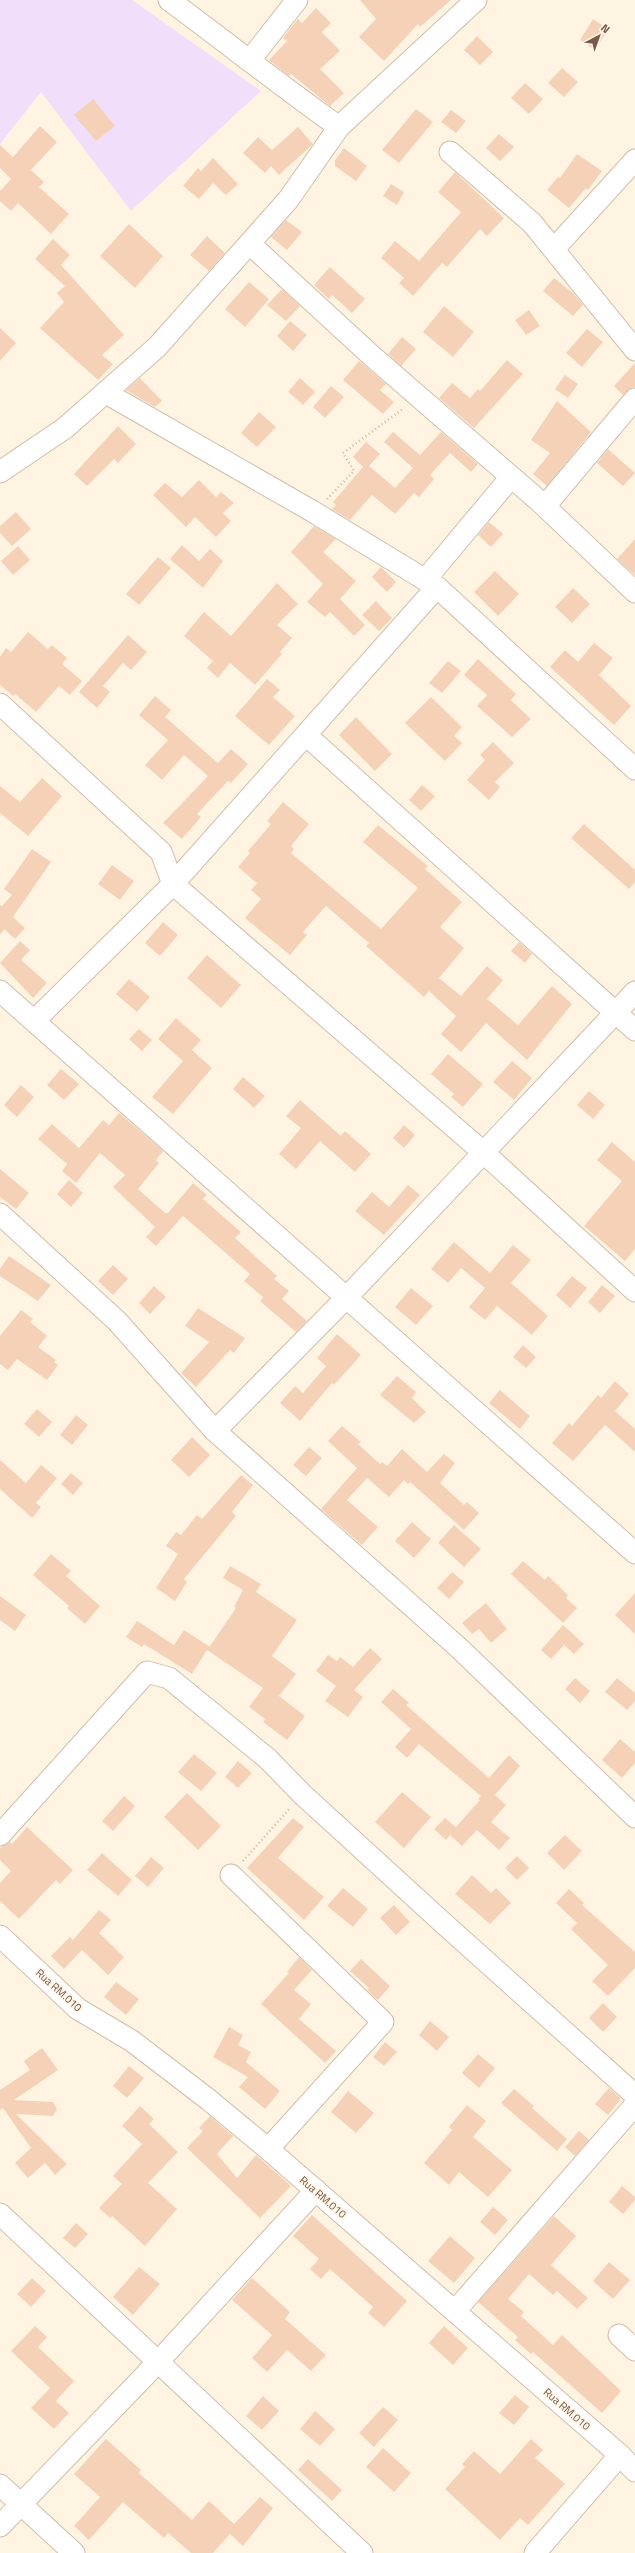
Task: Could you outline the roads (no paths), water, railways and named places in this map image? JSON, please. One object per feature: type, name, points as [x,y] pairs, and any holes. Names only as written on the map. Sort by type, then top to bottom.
[{"type":"street","points":[[169,0],[250,60],[267,77],[339,127]]},
{"type":"street","points":[[250,60],[297,0]]},
{"type":"street","points":[[0,472],[65,428],[157,347],[288,200],[339,127],[476,0]]},
{"type":"street","points":[[450,152],[532,223],[635,350]]},
{"type":"street","points":[[554,249],[635,160]]},
{"type":"street","points":[[250,244],[418,397],[545,506],[635,592]]},
{"type":"street","points":[[80,415],[123,377]]},
{"type":"street","points":[[106,393],[314,512],[431,584],[635,769]]},
{"type":"street","points":[[545,506],[635,399]]},
{"type":"street","points":[[34,1021],[173,884],[306,735],[431,584],[511,477]]},
{"type":"street","points":[[0,704],[161,852],[173,884],[483,1152],[635,1291]]},
{"type":"street","points":[[306,735],[635,1030]]},
{"type":"street","points":[[0,991],[635,1553]]},
{"type":"street","points":[[215,1431],[347,1297],[635,992]]},
{"type":"street","points":[[0,1214],[117,1321],[215,1431],[459,1648],[635,1817]]},
{"type":"street","points":[[0,1835],[147,1672],[169,1678],[268,1759],[302,1794],[635,2095]]},
{"type":"street","points":[[231,1875],[384,2022],[268,2150]]},
{"type":"street","name":"Rua RM.010","points":[[0,1936],[78,2009],[132,2042],[210,2100],[316,2190],[620,2455],[635,2471]]},
{"type":"street","points":[[455,2311],[635,2105]]},
{"type":"street","points":[[0,2526],[157,2363],[316,2190]]},
{"type":"street","points":[[0,2214],[157,2363],[362,2553]]},
{"type":"street","points":[[619,2335],[635,2350]]},
{"type":"street","points":[[535,2553],[620,2455]]},
{"type":"street","points":[[0,2485],[74,2553]]}]
